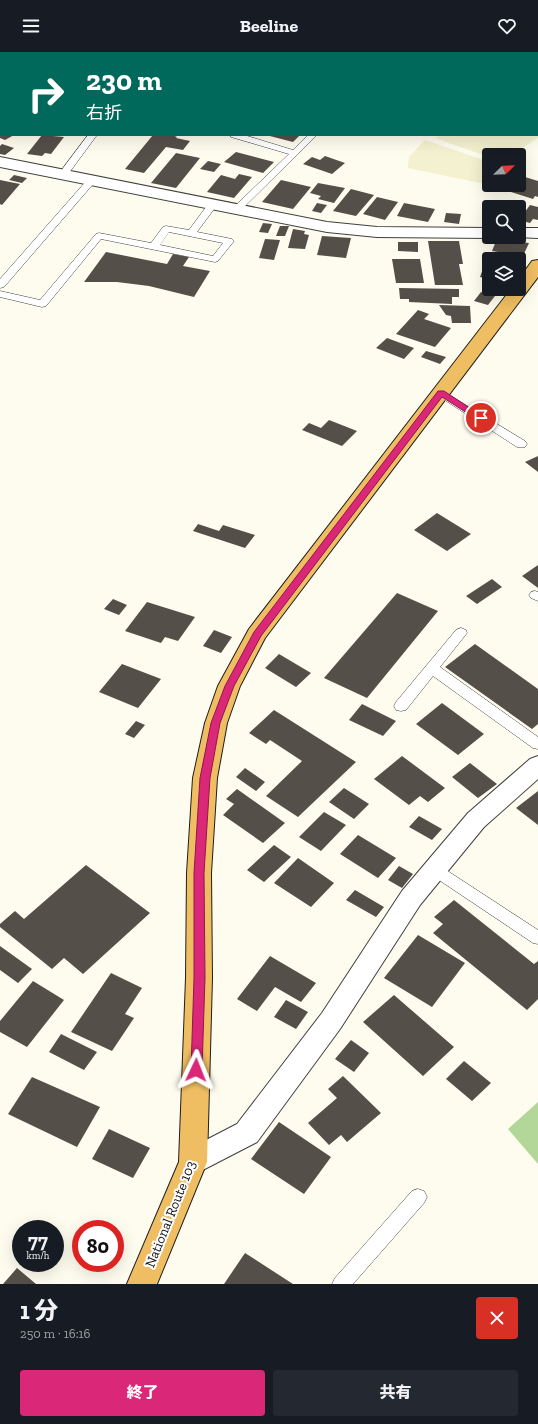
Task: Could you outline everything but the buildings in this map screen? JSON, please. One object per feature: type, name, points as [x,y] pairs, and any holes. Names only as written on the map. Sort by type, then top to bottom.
[{"type":"highway","name":"National Route 103","points":[[144,1283],[193,1162],[199,978],[200,865],[205,778],[216,723],[229,686],[257,634],[538,265]]},
{"type":"street","points":[[0,162],[236,210],[327,226],[377,232],[482,233]]},
{"type":"street","points":[[526,233],[538,233]]},
{"type":"street","points":[[193,1162],[247,1133],[331,1021],[411,898],[476,820],[538,764]]},
{"type":"lane","points":[[63,175],[92,136]]},
{"type":"lane","points":[[237,136],[295,153]]},
{"type":"lane","points":[[236,210],[312,136]]},
{"type":"lane","points":[[0,285],[91,181]]},
{"type":"lane","points":[[192,234],[212,205]]},
{"type":"lane","points":[[0,294],[42,304],[98,236],[215,259],[229,241],[166,229],[154,247]]},
{"type":"lane","points":[[441,393],[521,444]]},
{"type":"lane","points":[[401,706],[461,633]]},
{"type":"lane","points":[[432,668],[538,744]]},
{"type":"lane","points":[[435,870],[538,938]]},
{"type":"lane","points":[[341,1284],[418,1197]]},
{"type":"shaded area","points":[[439,136],[538,136],[538,138],[522,148],[482,148],[482,155],[435,138]]},
{"type":"shaded area","points":[[425,140],[482,160],[482,183],[408,168],[409,157]]},
{"type":"green space","points":[[538,1102],[538,1164],[508,1129]]},
{"type":"route","points":[[196,1070],[199,978],[199,873],[205,778],[216,723],[229,686],[257,634],[441,393],[481,418]]}]
